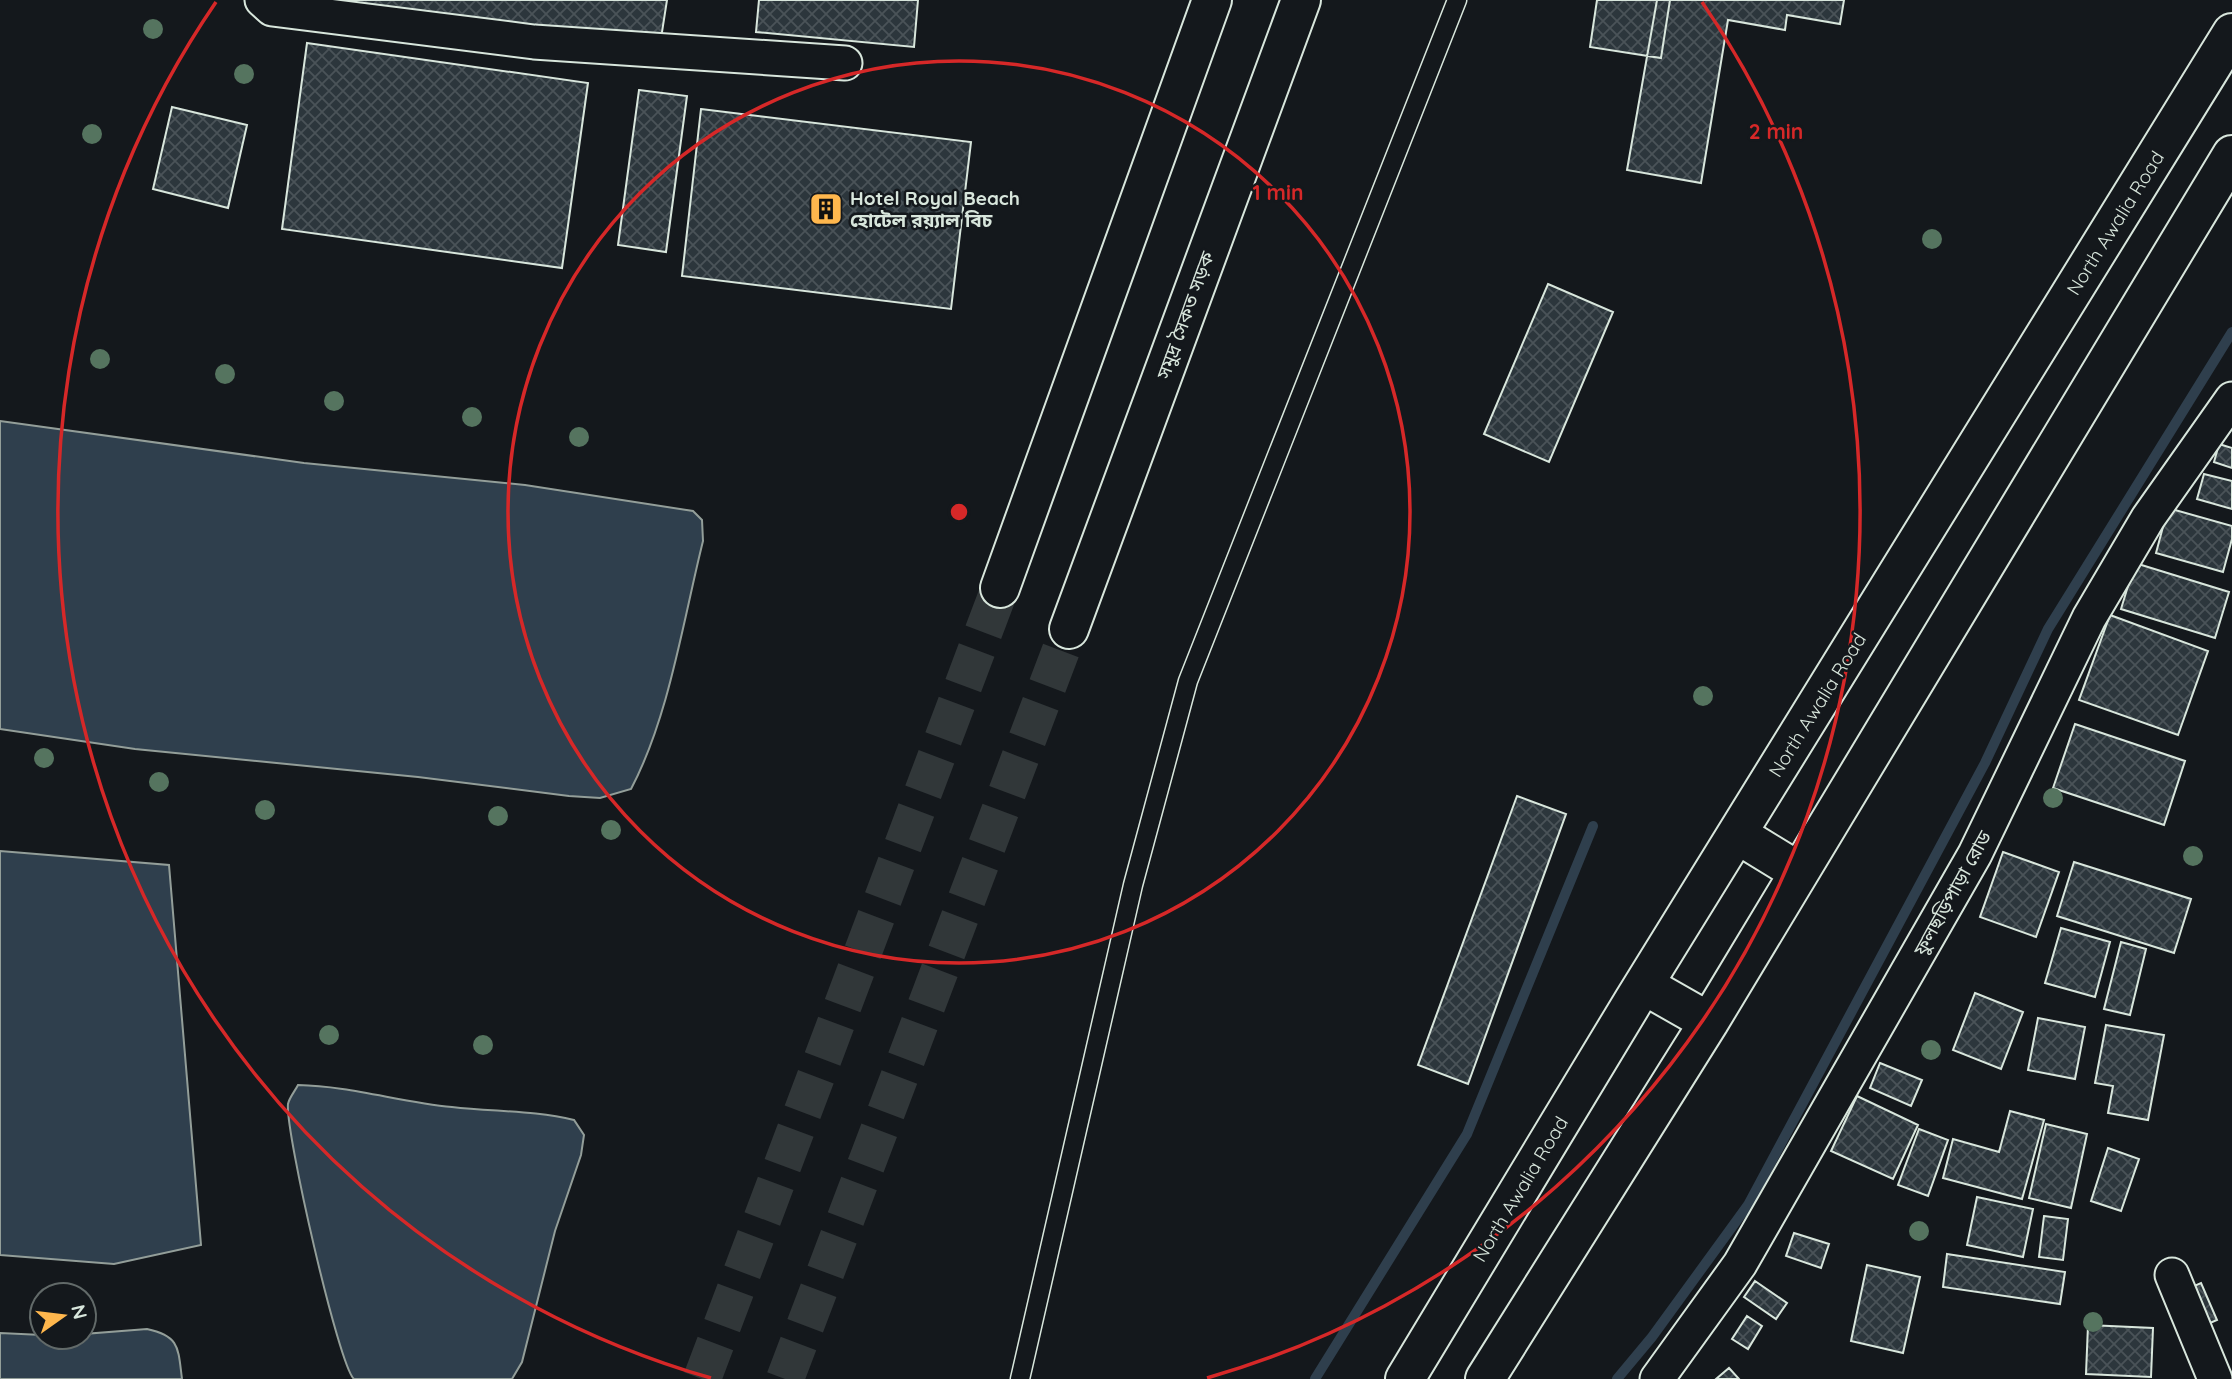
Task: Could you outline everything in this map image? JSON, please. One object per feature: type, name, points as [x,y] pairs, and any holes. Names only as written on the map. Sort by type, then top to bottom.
[{"type":"main road","points":[[1000,588],[1212,0]]},
{"type":"main road","name":"সমুদ্র সৈকত সড়ক","points":[[1069,629],[1301,0]]},
{"type":"main road","name":"North Awalia Road","points":[[1405,1379],[1644,985],[2232,33]]},
{"type":"main road","points":[[1485,1379],[1709,1023],[2232,155]]},
{"type":"main road","points":[[1737,834],[1799,872]]},
{"type":"main road","points":[[1644,985],[1709,1023]]},
{"type":"street","points":[[262,0],[272,9],[534,42],[845,63]]},
{"type":"street","name":"ফুলছড়িপাড়া রোড","points":[[1657,1379],[1747,1252],[1975,854],[2089,618],[2148,518],[2232,399]]},
{"type":"street","points":[[2172,1275],[2215,1379]]},
{"type":"lane","points":[[1020,1379],[1133,885],[1188,681],[1457,0]]},
{"type":"water","points":[[0,421],[304,463],[525,485],[693,511],[702,520],[703,541],[665,700],[644,761],[631,789],[600,798],[569,796],[418,777],[135,749],[0,729]]},
{"type":"water","points":[[0,851],[169,865],[201,1245],[114,1264],[0,1255]]},
{"type":"water","points":[[298,1085],[337,1088],[433,1105],[544,1114],[574,1120],[584,1135],[581,1155],[555,1231],[522,1362],[512,1379],[354,1379],[337,1335],[326,1294],[295,1157],[288,1104]]},
{"type":"water","points":[[147,1329],[166,1335],[178,1351],[182,1379],[0,1379],[0,1333],[28,1334],[28,1351],[98,1351],[98,1333]]},
{"type":"building","points":[[308,0],[667,0],[660,45]]},
{"type":"building","points":[[759,0],[918,0],[914,47],[756,32]]},
{"type":"building","points":[[1597,0],[1670,0],[1661,58],[1590,47]]},
{"type":"building","points":[[1657,0],[1844,0],[1840,24],[1787,15],[1785,30],[1728,20],[1701,183],[1627,170]]},
{"type":"building","points":[[307,43],[588,83],[562,268],[282,229]]},
{"type":"building","points":[[639,90],[687,96],[666,252],[618,245]]},
{"type":"building","points":[[172,107],[247,125],[228,208],[153,189]]},
{"type":"building","name":"Hotel Royal Beach হোটেল রয়্যাল বিচ","points":[[701,109],[971,142],[951,309],[682,276]]},
{"type":"building","points":[[1548,284],[1613,312],[1549,462],[1484,434]]},
{"type":"building","points":[[2219,444],[2232,448],[2232,468],[2214,462]]},
{"type":"building","points":[[2204,474],[2232,481],[2232,509],[2197,499]]},
{"type":"building","points":[[2168,508],[2232,526],[2232,539],[2223,572],[2156,553]]},
{"type":"building","points":[[2135,563],[2229,592],[2215,638],[2121,609]]},
{"type":"building","points":[[2110,615],[2208,651],[2178,735],[2079,700]]},
{"type":"building","points":[[2075,724],[2185,761],[2164,825],[2053,788]]},
{"type":"building","points":[[1517,796],[1566,814],[1468,1084],[1418,1065]]},
{"type":"building","points":[[2003,852],[2059,872],[2036,937],[1980,917]]},
{"type":"building","points":[[2074,862],[2191,899],[2174,953],[2057,916]]},
{"type":"building","points":[[2061,928],[2110,942],[2095,997],[2045,983]]},
{"type":"building","points":[[2121,942],[2146,949],[2130,1015],[2104,1009]]},
{"type":"building","points":[[1975,993],[2023,1012],[2001,1069],[1953,1050]]},
{"type":"building","points":[[2038,1018],[2085,1027],[2075,1079],[2028,1070]]},
{"type":"building","points":[[2106,1025],[2164,1035],[2148,1120],[2108,1113],[2113,1086],[2095,1083]]},
{"type":"building","points":[[1880,1063],[1922,1080],[1911,1106],[1870,1088]]},
{"type":"building","points":[[1857,1096],[1918,1125],[1893,1179],[1831,1151]]},
{"type":"building","points":[[2010,1111],[2044,1120],[2022,1199],[1943,1178],[1953,1139],[1999,1152]]},
{"type":"building","points":[[2046,1124],[2087,1134],[2071,1208],[2029,1198]]},
{"type":"building","points":[[1919,1129],[1948,1140],[1928,1196],[1898,1185]]},
{"type":"building","points":[[2108,1148],[2139,1159],[2121,1211],[2091,1201]]},
{"type":"building","points":[[1977,1197],[2033,1209],[2023,1257],[1967,1245]]},
{"type":"building","points":[[2044,1216],[2068,1219],[2063,1260],[2039,1257]]},
{"type":"building","points":[[1794,1233],[1829,1244],[1821,1268],[1786,1256]]},
{"type":"building","points":[[1947,1254],[2065,1272],[2060,1304],[1943,1287]]},
{"type":"building","points":[[1867,1265],[1920,1277],[1903,1353],[1851,1341]]},
{"type":"building","points":[[1755,1281],[1787,1303],[1776,1319],[1744,1297]]},
{"type":"building","points":[[2201,1283],[2217,1320],[2201,1327],[2185,1290]]},
{"type":"building","points":[[1747,1316],[1762,1326],[1748,1349],[1732,1339]]},
{"type":"building","points":[[2088,1325],[2153,1328],[2151,1377],[2086,1374]]},
{"type":"building","points":[[1729,1368],[1739,1379],[1716,1379]]},
{"type":"waterway","points":[[1617,1379],[1652,1337],[1748,1205],[1985,763],[2048,629],[2232,332]]},
{"type":"waterway","points":[[1315,1379],[1467,1134],[1593,826]]},
{"type":"tunnel","points":[[702,1379],[1000,588]]},
{"type":"tunnel","points":[[785,1379],[1069,629]]},
{"type":"place","name":"Hotel Royal Beach হোটেল রয়্যাল বিচ","points":[[826,209]]}]
